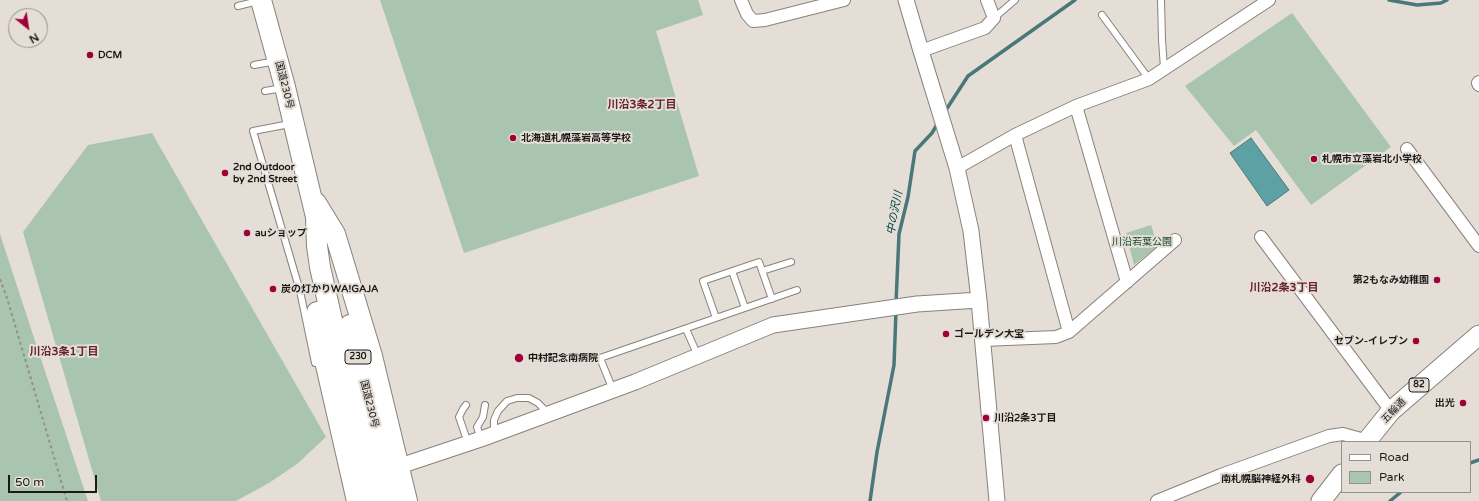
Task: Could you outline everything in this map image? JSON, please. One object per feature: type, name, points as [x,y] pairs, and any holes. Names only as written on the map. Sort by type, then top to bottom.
[{"type":"highway","name":"国道230号","points":[[261,0],[285,87],[316,217],[317,246],[320,267],[373,501]]},
{"type":"highway","points":[[310,193],[307,240],[325,361],[357,501]]},
{"type":"highway","points":[[310,193],[334,234],[372,356],[400,466],[407,501]]},
{"type":"highway","name":"国道230号","points":[[316,217],[326,232],[335,264],[377,436],[390,501]]},
{"type":"main road","name":"五輪通","points":[[1367,441],[1391,411],[1479,335]]},
{"type":"main road","points":[[1321,501],[1341,475]]},
{"type":"street","points":[[740,0],[747,14],[753,21],[765,20],[844,0]]},
{"type":"street","points":[[906,0],[957,168],[971,231],[983,340],[997,501]]},
{"type":"street","points":[[921,51],[985,28],[994,18],[987,0]]},
{"type":"street","points":[[957,168],[1015,135],[1076,106],[1149,79],[1269,0]]},
{"type":"street","points":[[1076,106],[1128,282]]},
{"type":"street","points":[[1015,135],[1069,332]]},
{"type":"street","points":[[1407,149],[1479,246]]},
{"type":"street","points":[[1261,237],[1391,411]]},
{"type":"street","points":[[983,340],[1056,338],[1069,332],[1175,240]]},
{"type":"street","points":[[400,466],[481,439],[613,390],[773,325],[917,304],[979,300]]},
{"type":"street","points":[[1157,501],[1221,475],[1329,436],[1343,434],[1367,441]]},
{"type":"lane","points":[[238,6],[261,0]]},
{"type":"lane","points":[[994,18],[1015,0]]},
{"type":"lane","points":[[1161,0],[1164,68]]},
{"type":"lane","points":[[1102,15],[1149,79]]},
{"type":"lane","points":[[254,65],[278,60]]},
{"type":"lane","points":[[265,90],[285,87]]},
{"type":"lane","points":[[294,124],[253,131],[300,291],[315,362],[325,361]]},
{"type":"lane","points":[[716,318],[703,281],[732,271],[759,262],[772,299]]},
{"type":"lane","points":[[762,271],[791,262]]},
{"type":"lane","points":[[732,271],[745,308]]},
{"type":"lane","points":[[613,390],[600,358],[797,290]]},
{"type":"lane","points":[[686,329],[698,356]]},
{"type":"lane","points":[[481,439],[494,420],[498,411],[507,401],[517,398],[529,398],[538,403],[549,414]]},
{"type":"lane","points":[[466,405],[459,417],[481,439]]},
{"type":"lane","points":[[481,439],[477,427],[483,416],[485,405]]},
{"type":"path","points":[[0,279],[7,298],[67,501]]},
{"type":"green space","points":[[380,0],[698,0],[703,15],[656,31],[699,176],[464,253]]},
{"type":"green space","points":[[1292,13],[1391,147],[1311,205],[1256,130],[1234,146],[1185,86]]},
{"type":"green space","points":[[152,133],[326,437],[297,464],[269,483],[236,501],[101,501],[23,232],[88,145]]},
{"type":"green space","name":"川沿若葉公園","points":[[1151,225],[1158,246],[1134,265],[1126,233]]},
{"type":"green space","points":[[0,234],[38,350],[88,501],[0,501]]},
{"type":"water","points":[[1251,138],[1289,190],[1267,206],[1230,153]]},
{"type":"waterway","name":"中の沢川","points":[[944,113],[968,76],[1075,0]]},
{"type":"waterway","name":"中の沢川","points":[[1389,0],[1417,5],[1441,3],[1447,0]]},
{"type":"waterway","name":"中の沢川","points":[[896,303],[899,234],[908,197],[915,151],[932,133],[938,123]]},
{"type":"waterway","name":"中の沢川","points":[[870,501],[877,452],[894,365],[896,311]]},
{"type":"waterway","points":[[1471,463],[1479,460]]},
{"type":"waterway","points":[[1390,501],[1400,493]]},
{"type":"place","name":"DCM","points":[[90,55]]},
{"type":"place","name":"北海道札幌藻岩高等学校","points":[[513,138]]},
{"type":"place","name":"札幌市立藻岩北小学校","points":[[1314,159]]},
{"type":"place","name":"2nd Outdoor by 2nd Street","points":[[225,173]]},
{"type":"place","name":"auショップ","points":[[247,233]]},
{"type":"place","name":"第2もなみ幼稚園","points":[[1437,280]]},
{"type":"place","name":"炭の灯かりWA!GAJA","points":[[273,289]]},
{"type":"place","name":"ゴールデン大宝","points":[[946,334]]},
{"type":"place","name":"セブン-イレブン","points":[[1416,341]]},
{"type":"place","name":"中村記念南病院","points":[[519,358]]},
{"type":"place","name":"出光","points":[[1463,403]]},
{"type":"place","name":"川沿2条3丁目","points":[[986,418]]},
{"type":"place","name":"南札幌脳神経外科","points":[[1310,479]]},
{"type":"district","name":"川沿3条2丁目","points":[[642,105]]},
{"type":"district","name":"川沿2条3丁目","points":[[1284,288]]},
{"type":"district","name":"川沿3条1丁目","points":[[64,352]]}]
